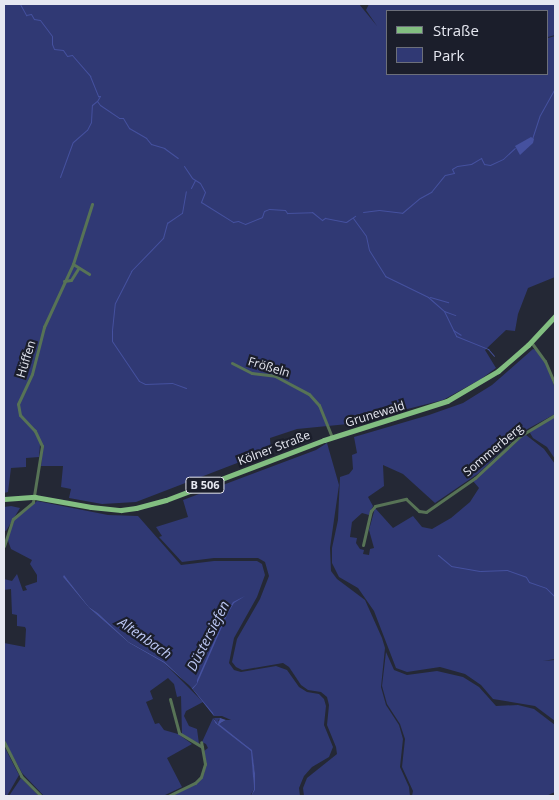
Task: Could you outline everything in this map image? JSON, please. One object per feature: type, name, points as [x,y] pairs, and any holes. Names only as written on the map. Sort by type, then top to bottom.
[{"type":"main road","name":"B 506","points":[[531,342],[555,316]]},
{"type":"main road","name":"Grunewald","points":[[328,439],[430,408],[481,383],[531,342]]},
{"type":"main road","name":"Kölner Straße","points":[[35,497],[106,509],[143,507],[328,439]]},
{"type":"main road","name":"B 506","points":[[4,499],[35,497]]},
{"type":"street","name":"Hüffen","points":[[35,497],[42,442],[20,415],[18,404],[32,374],[44,327],[63,281],[73,264],[92,204]]},
{"type":"street","points":[[73,264],[78,269],[89,274]]},
{"type":"street","name":"Hüffen","points":[[63,281],[71,280],[78,269]]},
{"type":"street","points":[[531,342],[545,361],[555,384]]},
{"type":"street","name":"Frößeln","points":[[232,364],[252,374],[274,376],[310,394],[319,405],[328,439]]},
{"type":"street","name":"Sommerberg","points":[[363,545],[371,511],[375,506],[406,500],[418,511],[426,512],[475,478],[520,436],[555,415]]},
{"type":"street","points":[[4,546],[13,518],[33,502],[35,497]]},
{"type":"street","points":[[20,504],[24,508]]},
{"type":"street","points":[[170,699],[178,733],[202,748]]},
{"type":"street","points":[[4,742],[21,776],[41,796]]},
{"type":"street","points":[[168,796],[195,783],[204,771],[201,742]]},
{"type":"green space","points":[[4,4],[359,4],[377,26],[366,10],[369,4],[555,4],[555,35],[549,37],[549,10],[386,10],[386,75],[549,75],[549,38],[555,36],[555,277],[528,288],[518,314],[515,331],[506,330],[485,350],[496,368],[481,379],[443,400],[348,424],[297,429],[270,438],[271,450],[136,502],[102,504],[69,498],[71,489],[61,487],[63,466],[41,466],[43,445],[40,445],[39,457],[26,458],[26,467],[11,468],[8,492],[4,493]]},
{"type":"green space","points":[[533,349],[537,350],[545,362],[555,388],[555,414],[522,432],[479,473],[435,503],[403,474],[383,465],[384,486],[368,497],[373,506],[369,515],[362,513],[352,522],[350,537],[357,538],[356,543],[360,549],[364,550],[363,554],[369,555],[370,549],[374,548],[369,530],[375,508],[393,528],[413,516],[422,527],[432,529],[451,518],[470,502],[479,488],[473,481],[522,436],[526,435],[544,449],[555,464],[555,659],[543,661],[555,660],[555,721],[535,706],[493,699],[481,685],[465,674],[440,667],[407,672],[396,668],[374,611],[358,588],[339,577],[332,563],[332,548],[338,520],[340,477],[349,474],[353,469],[352,455],[357,453],[354,437],[463,403],[492,385]]},
{"type":"green space","points":[[555,417],[555,459],[547,447],[533,438],[530,433],[531,430]]},
{"type":"green space","points":[[327,443],[339,485],[330,548],[331,571],[337,579],[365,600],[382,638],[385,648],[381,687],[386,705],[399,725],[403,739],[400,767],[409,787],[410,796],[304,796],[303,788],[307,778],[337,754],[327,725],[329,705],[327,697],[321,692],[308,690],[301,685],[289,667],[283,663],[242,670],[232,662],[237,639],[260,599],[269,576],[265,562],[258,558],[214,558],[182,562],[159,537],[162,536],[156,527],[188,517],[183,500],[316,450]]},
{"type":"green space","points":[[37,501],[108,515],[138,516],[181,565],[214,561],[257,561],[262,564],[265,575],[257,597],[234,638],[229,663],[234,670],[241,672],[276,666],[287,670],[299,687],[307,692],[319,694],[324,699],[326,706],[324,725],[333,747],[329,757],[312,767],[304,776],[299,788],[300,796],[251,796],[255,789],[252,754],[254,789],[250,796],[172,796],[197,783],[204,774],[206,762],[204,751],[208,748],[202,742],[213,718],[215,723],[252,750],[216,722],[214,718],[222,718],[218,720],[221,723],[231,720],[222,716],[214,716],[193,689],[197,683],[192,688],[165,662],[129,642],[89,607],[67,579],[63,577],[89,608],[129,643],[164,663],[203,702],[186,711],[184,716],[189,726],[197,729],[199,744],[182,734],[181,696],[177,697],[174,684],[168,678],[150,691],[153,699],[146,702],[155,724],[159,723],[164,730],[178,734],[192,744],[167,758],[182,787],[163,796],[44,796],[22,773],[4,740],[4,643],[25,647],[26,629],[25,627],[17,626],[17,615],[12,614],[11,589],[4,590],[4,579],[12,581],[17,574],[23,591],[27,590],[25,586],[37,582],[37,575],[30,564],[32,560],[11,549],[7,538],[15,519]]},
{"type":"green space","points":[[4,507],[20,508],[6,531],[4,530]]},
{"type":"green space","points":[[386,652],[394,670],[407,675],[437,671],[463,677],[479,687],[496,706],[518,705],[534,709],[555,725],[555,792],[546,796],[412,796],[413,791],[402,767],[405,739],[400,724],[387,704],[382,686]]},
{"type":"green space","points":[[4,746],[19,775],[7,796],[4,796]]},
{"type":"green space","points":[[21,778],[39,796],[9,796]]},
{"type":"shaded area","points":[[531,137],[534,139],[533,143],[520,155],[515,146]]},
{"type":"shaded area","points":[[64,575],[89,607],[129,642],[165,662],[189,685],[164,663],[129,643],[89,608],[63,577]]},
{"type":"shaded area","points":[[245,596],[234,603],[228,613],[197,684],[193,689],[214,716],[190,686],[192,688],[197,683],[227,612],[233,602]]},
{"type":"shaded area","points":[[213,718],[218,724],[220,718],[226,720],[219,724],[252,750],[255,790],[251,796],[254,789],[251,751],[215,723]]},
{"type":"waterway","points":[[20,4],[26,15],[31,14],[34,19],[40,20],[52,36],[54,49],[63,50],[67,56],[72,55],[90,76],[98,96],[100,96],[97,101],[100,105],[119,118],[123,118],[129,128],[146,138],[151,144],[164,148],[178,158]]},
{"type":"waterway","points":[[532,139],[540,115],[555,88]]},
{"type":"waterway","points":[[60,177],[73,142],[87,130],[91,122],[92,105],[97,101]]},
{"type":"waterway","points":[[363,212],[379,210],[402,213],[420,198],[431,192],[445,175],[454,173],[452,169],[457,166],[471,164],[481,158],[484,164],[490,165],[503,159],[515,148]]},
{"type":"waterway","points":[[184,166],[192,178],[200,183],[205,192],[201,202],[233,222],[238,221],[245,224],[262,217],[264,211],[269,209],[285,210],[287,213],[312,212],[322,220],[325,218],[346,222],[355,216]]},
{"type":"waterway","points":[[191,188],[195,180]]},
{"type":"waterway","points":[[186,191],[182,213],[167,223],[163,238],[131,271],[115,303],[112,341],[139,381],[145,384],[172,383],[186,388]]},
{"type":"waterway","points":[[353,218],[366,236],[369,250],[385,276],[428,297],[444,311],[456,336],[488,349],[494,356]]},
{"type":"waterway","points":[[430,297],[448,302]]},
{"type":"waterway","points":[[444,311],[455,315]]},
{"type":"waterway","points":[[453,330],[461,335]]},
{"type":"waterway","points":[[438,555],[451,566],[480,571],[507,570],[526,577],[529,582],[546,588],[555,597]]},
{"type":"water label","name":"Düstersiefen","points":[[208,636]]},
{"type":"water label","name":"Altenbach","points":[[145,638]]}]
